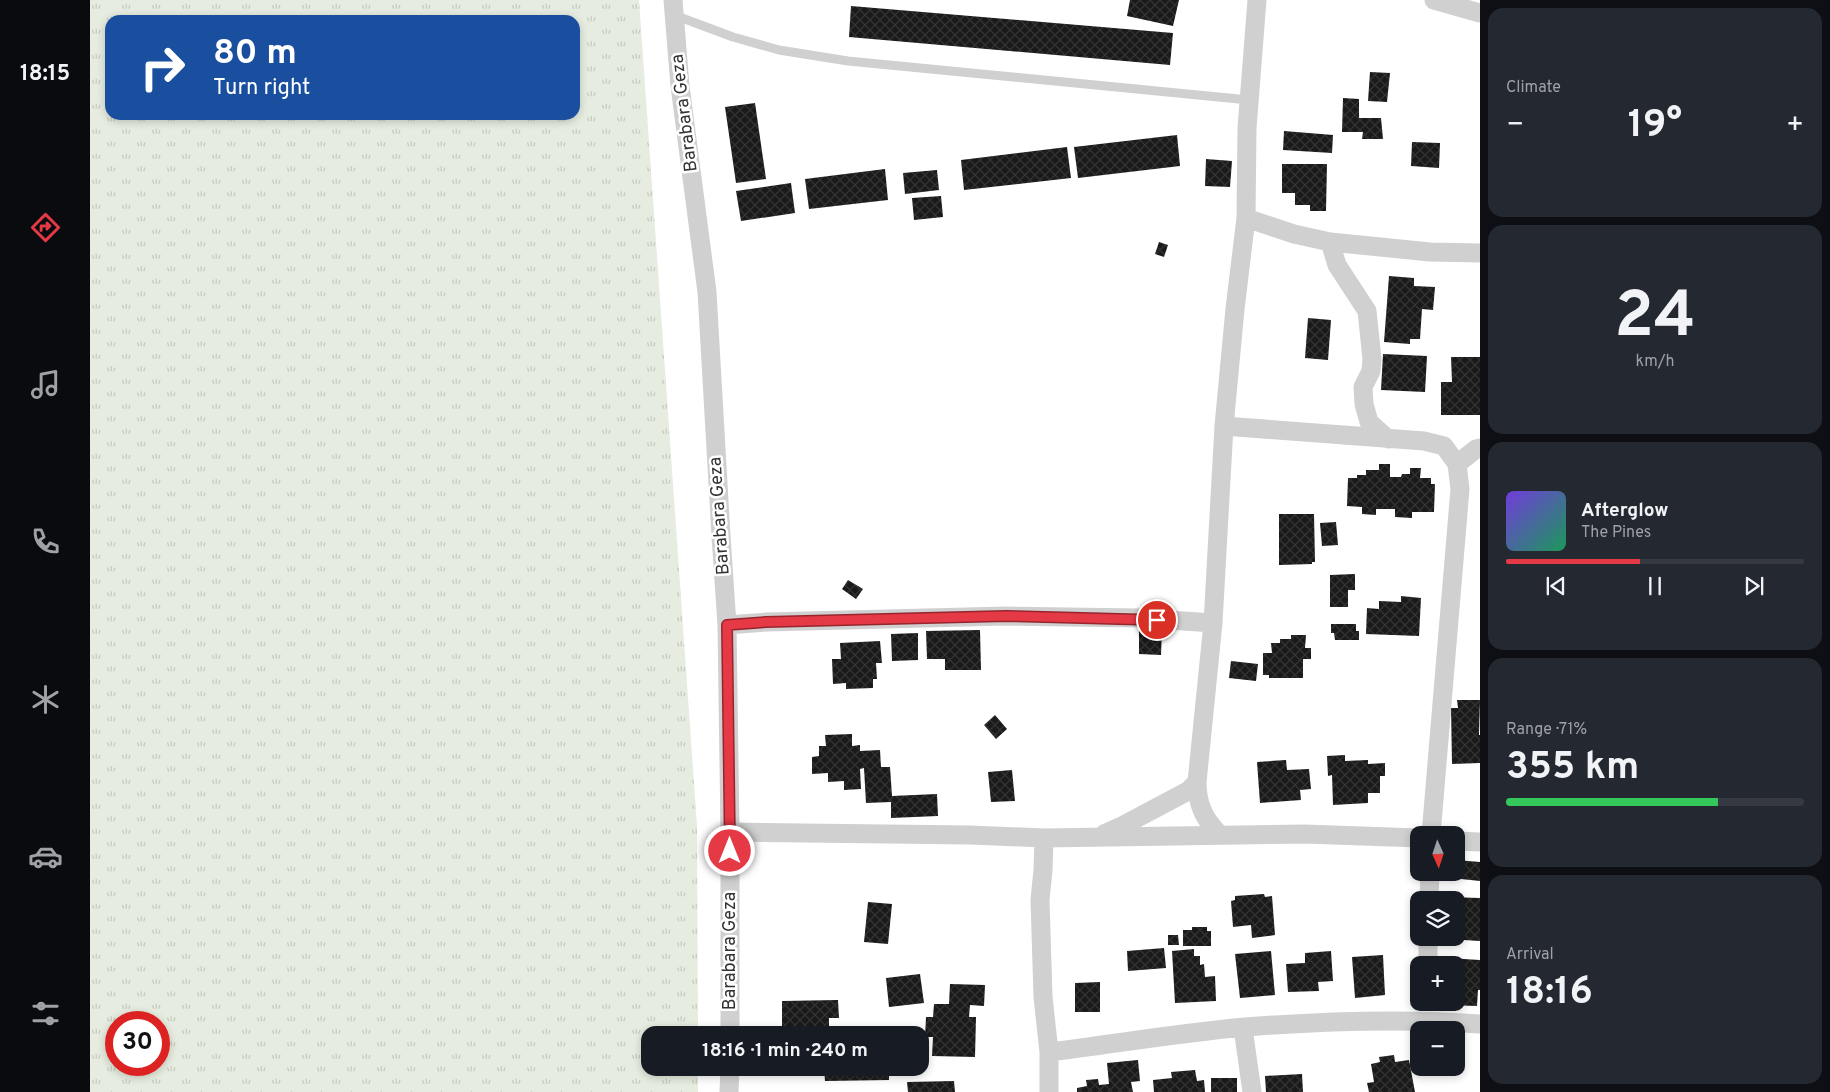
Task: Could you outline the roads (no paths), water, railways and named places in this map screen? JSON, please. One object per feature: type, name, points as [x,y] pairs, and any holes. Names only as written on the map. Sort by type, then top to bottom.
[{"type":"street","points":[[1219,834],[1211,827],[1202,812],[1197,797],[1197,782],[1213,623],[1224,426],[1246,218],[1249,100],[1257,0]]},
{"type":"street","points":[[1434,0],[1480,13]]},
{"type":"street","name":"Barabara Geza","points":[[674,8],[680,86],[707,292],[727,625],[730,1026]]},
{"type":"street","points":[[1246,218],[1294,234],[1330,242],[1430,252],[1480,253]]},
{"type":"street","points":[[1330,242],[1337,265],[1367,311],[1372,359],[1371,371],[1362,387],[1364,404],[1369,422],[1388,439]]},
{"type":"street","points":[[1224,426],[1424,441],[1444,446],[1457,464],[1460,489],[1431,826]]},
{"type":"street","points":[[1457,464],[1480,448]]},
{"type":"street","points":[[727,625],[766,622],[1006,616],[1139,618],[1213,623]]},
{"type":"street","points":[[1096,837],[1122,826],[1188,791],[1197,782]]},
{"type":"street","points":[[730,832],[970,835],[1044,838],[1219,834],[1305,834],[1410,838]]},
{"type":"street","points":[[1044,838],[1040,900],[1043,997],[1048,1052],[1048,1092]]},
{"type":"street","points":[[1465,841],[1480,842]]},
{"type":"street","points":[[1048,1052],[1243,1028],[1429,1011],[1480,1024]]},
{"type":"street","points":[[1243,1028],[1252,1092]]},
{"type":"street","points":[[729,1092],[730,1076]]},
{"type":"lane","points":[[674,8],[733,37],[778,50],[848,60],[1249,100]]}]
